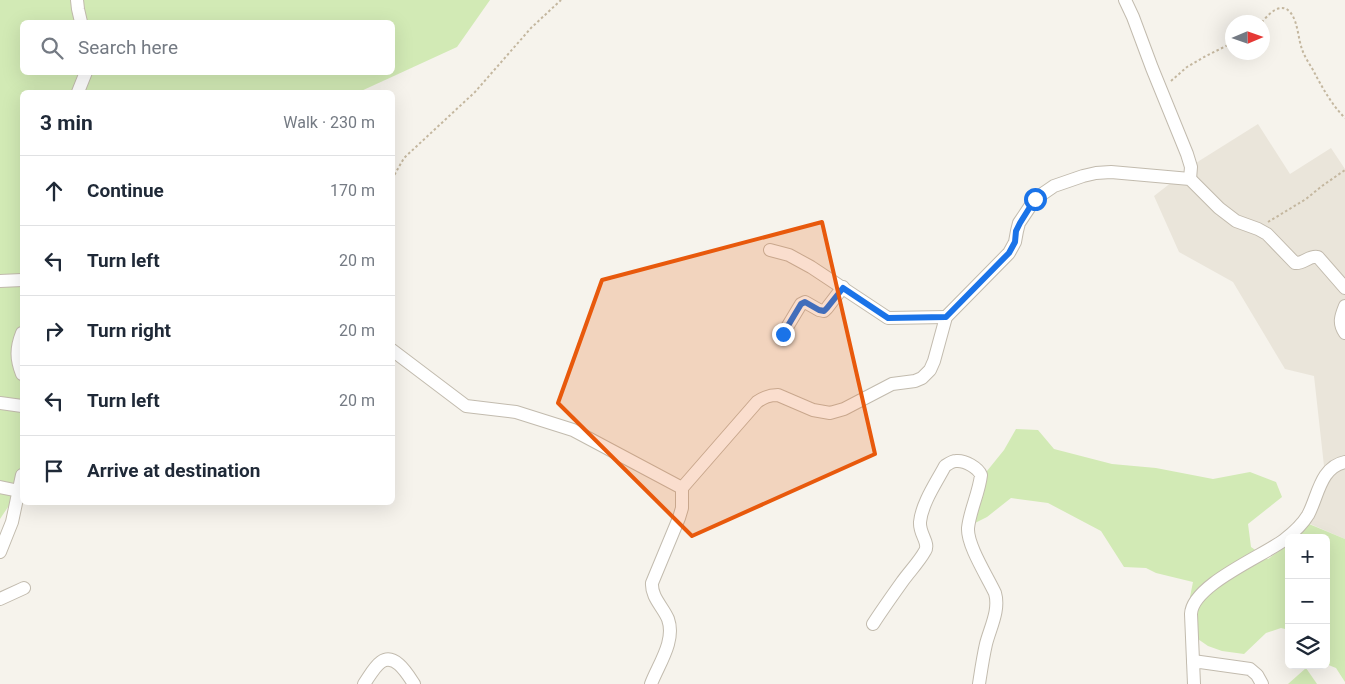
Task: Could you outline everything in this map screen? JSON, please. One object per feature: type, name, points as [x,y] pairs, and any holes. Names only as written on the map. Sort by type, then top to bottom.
[{"type":"street","points":[[77,0],[81,20]]},
{"type":"street","points":[[1125,0],[1188,154],[1191,166],[1190,179]]},
{"type":"street","points":[[79,90],[85,75]]},
{"type":"street","points":[[651,684],[668,641],[669,631],[668,620],[652,591],[652,583],[680,518],[682,488],[757,402],[764,397],[778,395],[813,410],[830,413],[844,410],[892,384],[915,381],[922,378],[930,370],[934,360],[946,317],[1009,253],[1015,242],[1016,231],[1035,199],[1054,186],[1082,176],[1111,172],[1190,179],[1219,208],[1236,221],[1266,234],[1295,263],[1301,263],[1312,256],[1318,257],[1345,288]]},
{"type":"street","points":[[770,250],[789,256],[811,267],[888,318],[946,317]]},
{"type":"street","points":[[0,280],[20,280]]},
{"type":"street","points":[[783,334],[801,304],[805,302],[824,311],[843,288]]},
{"type":"street","points":[[1345,306],[1340,320],[1345,333]]},
{"type":"street","points":[[20,339],[17,347],[20,370]]},
{"type":"street","points":[[395,352],[466,406],[516,412],[573,430],[682,488]]},
{"type":"street","points":[[0,403],[20,406]]},
{"type":"street","points":[[873,624],[925,552],[926,543],[920,532],[921,515],[945,466],[950,462],[963,461],[981,475],[968,535],[971,545],[995,593],[996,600],[979,684]]},
{"type":"street","points":[[1194,684],[1191,609],[1194,603],[1209,588],[1233,570],[1282,542],[1304,522],[1326,474],[1336,464],[1345,462]]},
{"type":"street","points":[[0,552],[12,522],[20,485]]},
{"type":"street","points":[[0,487],[19,490]]},
{"type":"street","points":[[0,599],[24,588]]},
{"type":"street","points":[[364,684],[382,661],[389,660],[401,667],[414,684]]},
{"type":"street","points":[[1193,661],[1250,669],[1258,676],[1262,684]]},
{"type":"path","points":[[395,174],[404,158],[474,92],[531,28],[561,0]]},
{"type":"path","points":[[1268,15],[1279,8],[1290,12],[1305,56],[1331,101],[1345,118]]},
{"type":"path","points":[[1161,90],[1187,66],[1225,46]]},
{"type":"path","points":[[1258,229],[1306,199],[1345,170]]},
{"type":"highlighted area","points":[[822,222],[875,454],[692,536],[558,403],[602,280]]},
{"type":"shaded area","points":[[1258,124],[1290,174],[1331,148],[1345,169],[1345,539],[1301,520],[1324,466],[1314,376],[1285,369],[1233,282],[1179,252],[1154,196],[1199,161]]},
{"type":"green space","points":[[0,0],[490,0],[457,47],[363,90],[20,90],[20,489],[0,519]]},
{"type":"green space","points":[[1016,429],[1038,430],[1054,449],[1112,464],[1156,468],[1213,479],[1250,472],[1276,482],[1282,497],[1248,524],[1251,547],[1268,559],[1285,547],[1285,629],[1281,628],[1266,633],[1244,654],[1222,651],[1208,646],[1195,637],[1189,602],[1193,582],[1156,573],[1146,568],[1124,567],[1101,531],[1048,503],[1011,498],[987,517],[973,524],[987,471],[1004,450]]},
{"type":"green space","points":[[1309,524],[1345,539],[1345,682],[1336,668],[1330,666],[1330,534],[1299,534]]},
{"type":"green space","points":[[1307,669],[1317,684],[1288,684]]},
{"type":"route","points":[[783,334],[801,304],[805,302],[824,311],[843,288],[888,318],[946,317],[1009,253],[1015,242],[1016,231],[1035,199]]}]
